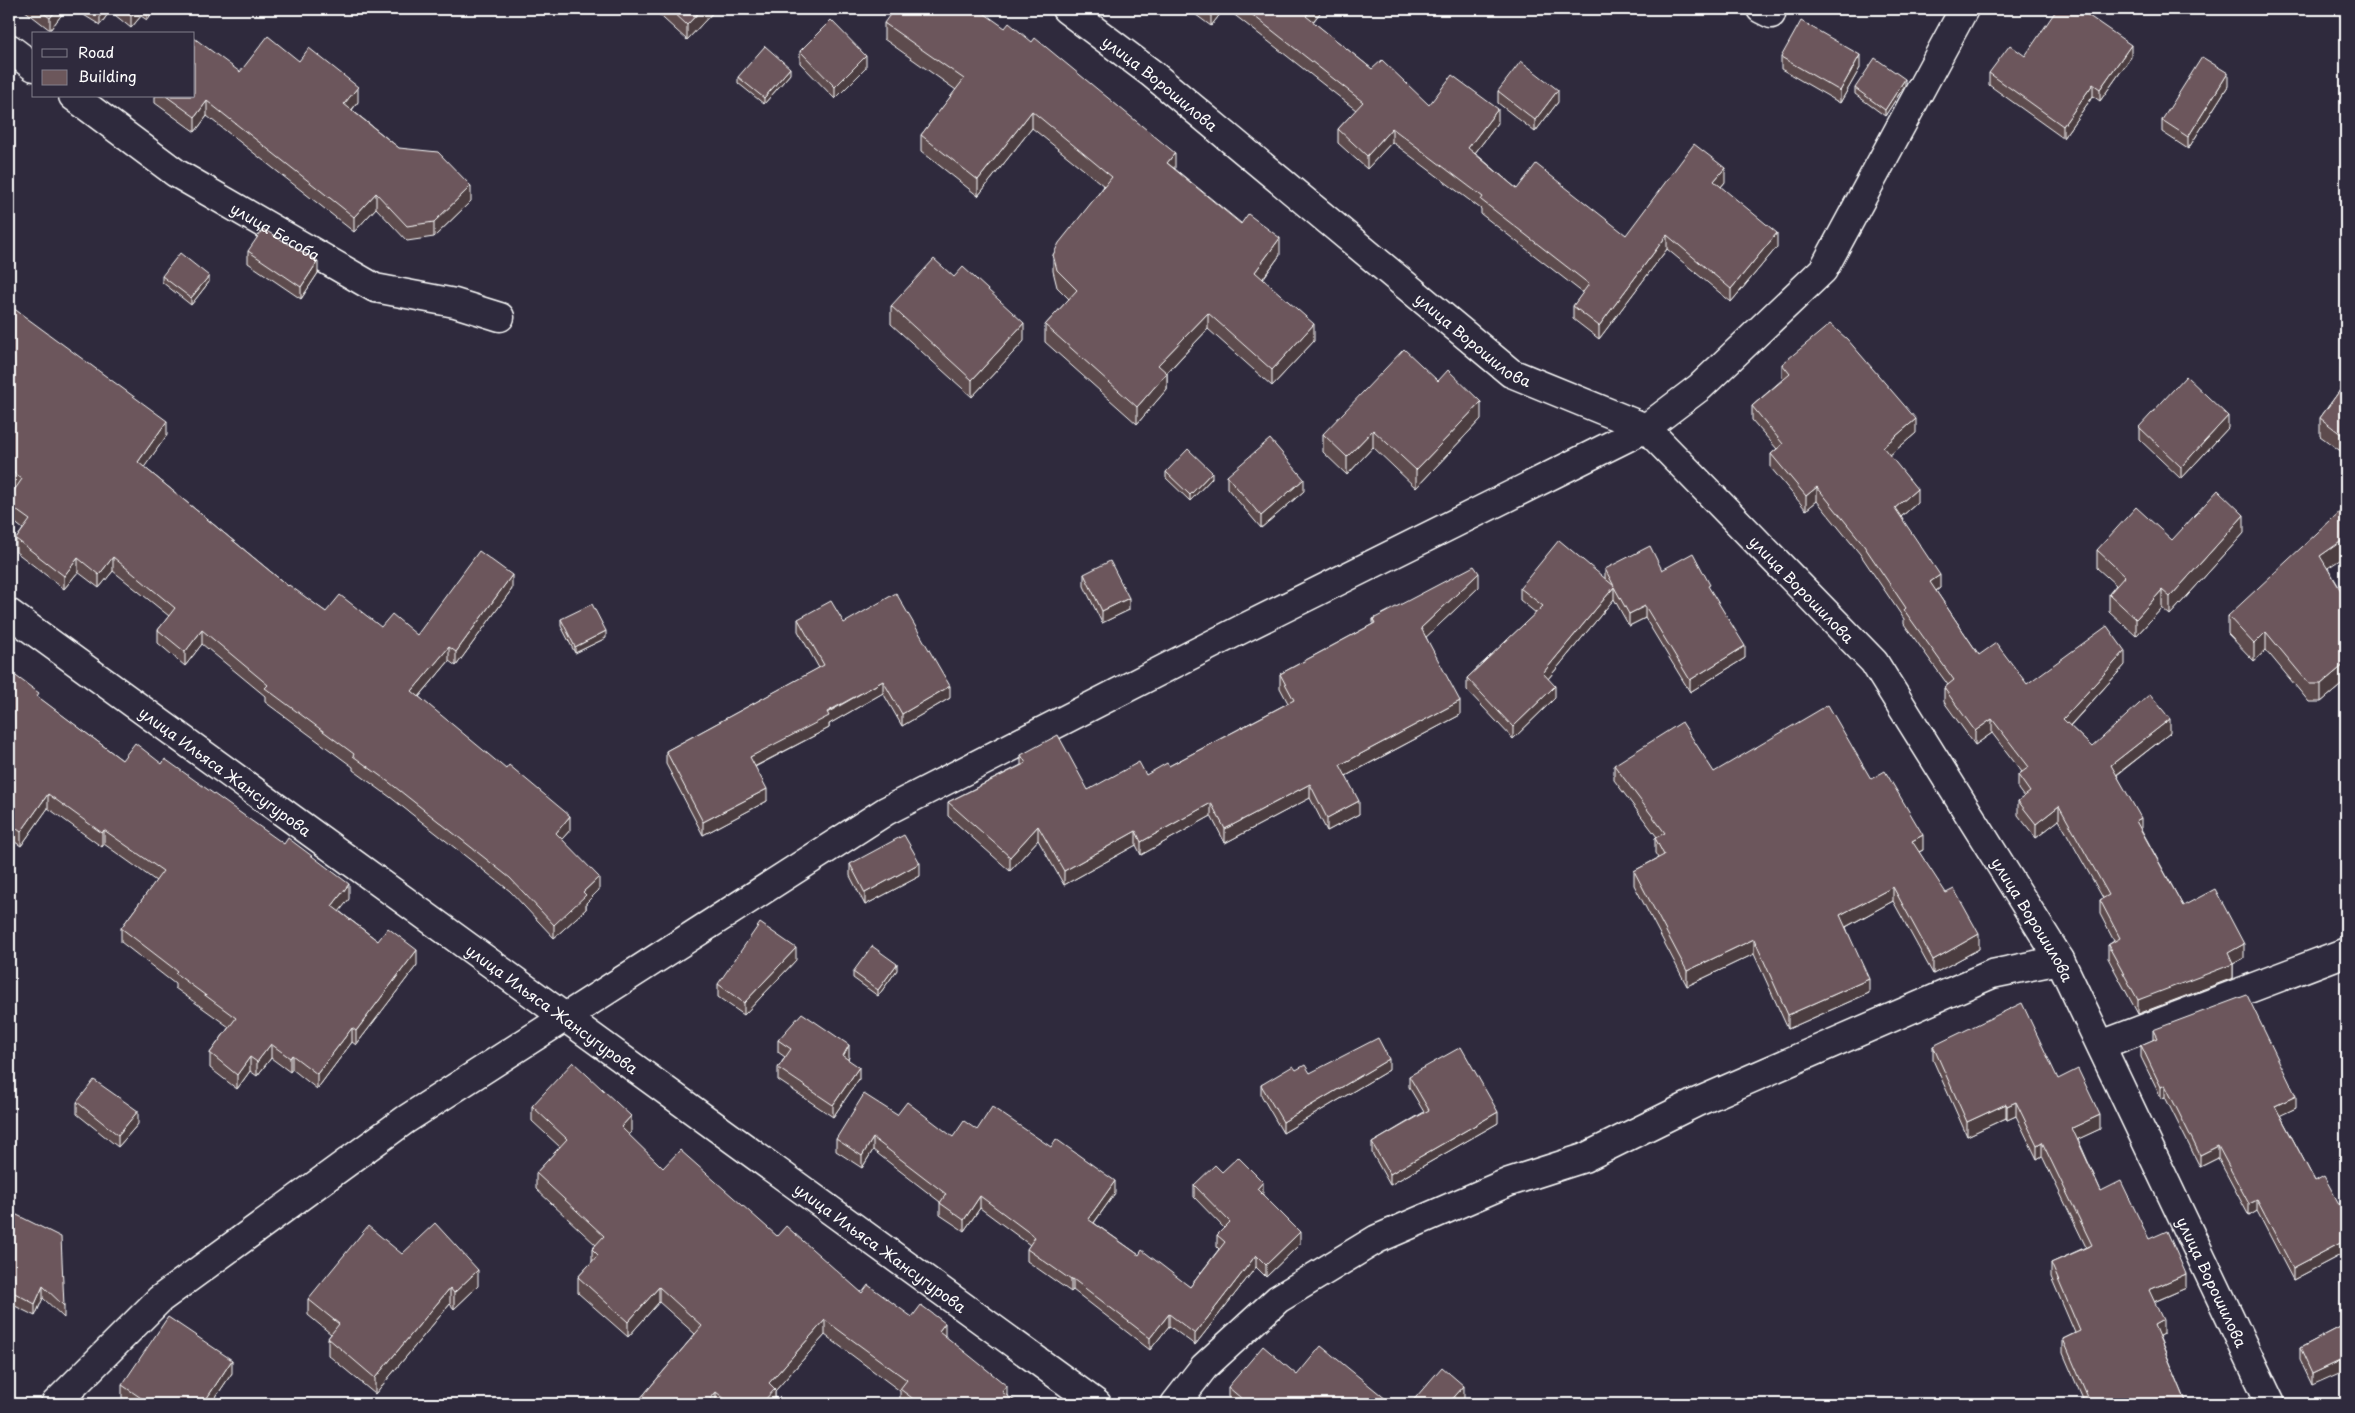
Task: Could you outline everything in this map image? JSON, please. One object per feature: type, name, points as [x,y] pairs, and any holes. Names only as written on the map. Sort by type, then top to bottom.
[{"type":"street","name":"улица Ворошилова","points":[[1066,9],[1151,73],[1512,373],[1646,428],[1874,662],[2060,960],[2271,1404]]},
{"type":"street","points":[[55,1404],[160,1299],[405,1120],[886,811],[1646,428],[1700,387],[1823,270],[1964,9]]},
{"type":"street","points":[[9,48],[32,65]]},
{"type":"street","name":"улица Бесоба","points":[[77,98],[176,173],[375,288],[454,303],[500,317]]},
{"type":"street","name":"улица Ильяса Жансугурова","points":[[9,613],[1096,1404]]},
{"type":"street","points":[[2101,1045],[2346,952]]},
{"type":"street","points":[[1175,1404],[1204,1367],[1278,1299],[1377,1239],[1509,1182],[1584,1158],[1695,1103],[1992,974],[2060,960]]},
{"type":"building","points":[[38,9],[57,9],[50,18]]},
{"type":"building","points":[[92,9],[104,9],[100,14]]},
{"type":"building","points":[[122,9],[137,9],[131,16]]},
{"type":"building","points":[[670,9],[702,9],[687,25]]},
{"type":"building","points":[[894,9],[978,9],[1005,28],[1009,23],[1032,42],[1035,38],[1175,153],[1167,163],[1241,224],[1248,214],[1280,238],[1255,272],[1314,324],[1272,370],[1208,313],[1158,365],[1167,373],[1137,407],[1045,325],[1077,290],[1057,270],[1053,255],[1059,243],[1112,177],[1032,111],[978,180],[921,135],[964,79],[884,23]]},
{"type":"building","points":[[1245,9],[1312,9],[1306,16],[1372,69],[1382,60],[1429,105],[1452,75],[1498,109],[1468,148],[1517,189],[1536,164],[1626,235],[1694,144],[1725,168],[1714,181],[1777,233],[1731,289],[1667,235],[1599,326],[1573,306],[1589,284],[1481,200],[1483,197],[1392,128],[1367,156],[1338,129],[1363,102]]},
{"type":"building","points":[[2057,9],[2079,9],[2131,45],[2100,89],[2093,84],[2063,126],[1989,73],[2010,45],[2025,56]]},
{"type":"building","points":[[831,20],[866,56],[835,87],[800,51]]},
{"type":"building","points":[[1801,21],[1860,55],[1840,91],[1781,57]]},
{"type":"building","points":[[268,36],[299,61],[309,48],[358,87],[344,104],[399,148],[438,152],[471,186],[434,222],[407,226],[376,193],[354,217],[207,101],[195,117],[169,98],[195,98],[195,39],[240,72]]},
{"type":"building","points":[[765,46],[790,68],[764,98],[738,77]]},
{"type":"building","points":[[2202,57],[2228,73],[2188,137],[2162,120]]},
{"type":"building","points":[[1875,58],[1905,79],[1885,110],[1855,88]]},
{"type":"building","points":[[1521,61],[1558,90],[1535,120],[1498,91]]},
{"type":"building","points":[[263,229],[318,261],[301,287],[248,251]]},
{"type":"building","points":[[180,253],[209,276],[191,298],[162,276]]},
{"type":"building","points":[[934,259],[954,277],[963,267],[1024,323],[972,380],[891,306]]},
{"type":"building","points":[[9,305],[167,421],[138,462],[288,586],[326,612],[340,595],[381,627],[392,614],[417,635],[479,551],[512,575],[456,652],[449,647],[412,691],[506,769],[509,765],[570,816],[556,833],[599,877],[583,892],[586,895],[554,925],[510,878],[353,756],[354,754],[265,688],[268,685],[202,630],[185,652],[158,630],[175,608],[113,557],[99,575],[78,558],[64,576],[16,539],[30,520],[9,505],[9,498],[22,479],[9,469]]},
{"type":"building","points":[[1830,324],[1847,339],[1916,419],[1883,447],[1917,489],[1895,508],[1940,575],[1930,582],[1979,655],[1996,643],[2027,684],[2107,626],[2125,651],[2063,719],[2092,747],[2150,694],[2170,719],[2111,765],[2141,818],[2136,821],[2183,906],[2215,889],[2244,944],[2228,953],[2233,964],[2138,1000],[2108,945],[2120,938],[2100,900],[2109,895],[2059,806],[2036,824],[2018,801],[2030,792],[2018,775],[2029,767],[1992,719],[1975,731],[1944,688],[1954,680],[1904,610],[1906,608],[1860,540],[1817,487],[1806,496],[1771,454],[1783,444],[1752,406],[1790,374],[1782,364]]},
{"type":"building","points":[[1404,349],[1438,381],[1448,370],[1481,402],[1416,470],[1373,430],[1347,457],[1323,434]]},
{"type":"building","points":[[2186,376],[2228,416],[2181,467],[2139,427]]},
{"type":"building","points":[[2346,382],[2346,438],[2320,418]]},
{"type":"building","points":[[1270,439],[1304,479],[1261,516],[1227,476]]},
{"type":"building","points":[[1188,449],[1212,472],[1190,495],[1166,472]]},
{"type":"building","points":[[2218,490],[2244,515],[2170,597],[2162,590],[2136,619],[2109,594],[2125,576],[2097,550],[2136,507],[2172,540]]},
{"type":"building","points":[[2346,506],[2346,538],[2320,556],[2346,599],[2346,663],[2321,684],[2309,684],[2266,632],[2254,644],[2228,616]]},
{"type":"building","points":[[1559,540],[1614,586],[1605,569],[1650,546],[1662,570],[1693,553],[1710,585],[1708,586],[1745,646],[1690,680],[1645,606],[1629,614],[1614,587],[1543,673],[1555,686],[1513,727],[1467,678],[1543,606],[1520,588]]},
{"type":"building","points":[[1110,561],[1129,598],[1102,611],[1084,574]]},
{"type":"building","points":[[1474,566],[1479,573],[1421,628],[1460,701],[1340,765],[1359,801],[1327,818],[1310,784],[1225,829],[1211,803],[1141,842],[1136,831],[1064,871],[1038,826],[1010,857],[948,802],[1026,763],[1021,755],[1058,735],[1088,790],[1139,762],[1146,775],[1167,763],[1169,766],[1294,700],[1280,674],[1375,623],[1373,619]]},
{"type":"building","points":[[896,593],[950,686],[902,714],[883,681],[827,712],[829,716],[750,757],[767,789],[703,822],[666,751],[824,665],[798,619],[831,601],[844,623]]},
{"type":"building","points":[[592,604],[606,631],[575,647],[561,619]]},
{"type":"building","points":[[9,671],[39,693],[37,696],[122,760],[135,743],[162,764],[165,759],[284,844],[288,838],[349,884],[332,906],[378,941],[388,928],[417,950],[356,1031],[352,1028],[317,1074],[292,1055],[290,1058],[271,1044],[257,1062],[250,1057],[237,1075],[210,1053],[236,1018],[175,973],[177,971],[121,928],[163,871],[104,830],[102,833],[48,794],[21,832],[9,823]]},
{"type":"building","points":[[1828,705],[1871,779],[1885,771],[1923,835],[1912,841],[1946,893],[1954,889],[1979,934],[1933,960],[1893,887],[1840,915],[1869,979],[1788,1015],[1754,939],[1687,971],[1634,871],[1664,855],[1655,838],[1665,833],[1614,765],[1682,722],[1714,772]]},
{"type":"building","points":[[904,835],[920,863],[865,893],[850,864]]},
{"type":"building","points":[[760,923],[796,948],[744,1003],[718,984]]},
{"type":"building","points":[[872,946],[897,964],[878,990],[853,972]]},
{"type":"building","points":[[2247,995],[2296,1096],[2275,1106],[2315,1181],[2324,1176],[2346,1217],[2346,1240],[2293,1268],[2257,1200],[2249,1204],[2218,1146],[2200,1155],[2165,1085],[2161,1087],[2141,1045],[2157,1038],[2153,1030]]},
{"type":"building","points":[[2022,1003],[2058,1079],[2078,1069],[2100,1115],[2072,1128],[2101,1191],[2121,1181],[2149,1239],[2167,1231],[2186,1274],[2149,1290],[2163,1320],[2154,1325],[2187,1404],[2086,1404],[2090,1402],[2063,1339],[2080,1331],[2051,1263],[2092,1245],[2042,1142],[2037,1145],[2016,1102],[2007,1106],[2006,1104],[1967,1122],[1933,1046]]},
{"type":"building","points":[[802,1013],[849,1045],[843,1056],[859,1067],[833,1105],[778,1068],[791,1049],[778,1040]]},
{"type":"building","points":[[1378,1038],[1389,1059],[1283,1122],[1261,1085],[1293,1066],[1296,1070],[1305,1065],[1310,1073]]},
{"type":"building","points":[[1461,1047],[1498,1112],[1390,1174],[1372,1143],[1429,1110],[1409,1076]]},
{"type":"building","points":[[573,1062],[631,1116],[621,1127],[663,1168],[680,1150],[777,1236],[786,1226],[862,1293],[868,1285],[912,1317],[921,1305],[945,1323],[939,1331],[1007,1386],[1002,1392],[1019,1404],[920,1404],[900,1389],[907,1380],[825,1320],[769,1383],[775,1389],[761,1404],[731,1404],[716,1392],[706,1404],[646,1404],[640,1399],[702,1326],[659,1287],[628,1322],[578,1277],[598,1255],[592,1249],[604,1236],[536,1173],[567,1139],[532,1106]]},
{"type":"building","points":[[94,1080],[138,1111],[118,1135],[77,1102]]},
{"type":"building","points":[[864,1094],[897,1115],[907,1102],[953,1137],[964,1121],[977,1130],[992,1107],[1051,1147],[1056,1139],[1115,1181],[1088,1219],[1139,1255],[1142,1250],[1190,1287],[1225,1242],[1217,1235],[1230,1222],[1194,1185],[1215,1165],[1222,1172],[1238,1157],[1263,1182],[1257,1189],[1300,1232],[1266,1265],[1256,1255],[1195,1334],[1169,1314],[1150,1338],[1073,1279],[1071,1280],[1027,1249],[1035,1237],[980,1196],[964,1220],[940,1203],[946,1194],[873,1138],[862,1156],[836,1139]]},
{"type":"building","points":[[13,1213],[61,1237],[64,1306],[43,1286],[35,1304],[9,1290],[9,1221]]},
{"type":"building","points":[[435,1223],[478,1270],[454,1293],[450,1288],[375,1378],[328,1338],[339,1324],[308,1299],[368,1226],[402,1254]]},
{"type":"building","points":[[168,1317],[232,1360],[203,1404],[150,1404],[122,1385]]},
{"type":"building","points":[[2346,1324],[2346,1358],[2312,1374],[2300,1348]]},
{"type":"building","points":[[1263,1346],[1297,1375],[1321,1346],[1392,1404],[1248,1404],[1228,1387]]},
{"type":"building","points":[[1442,1367],[1464,1386],[1448,1404],[1410,1404]]},
{"type":"building","points":[[2229,1398],[2232,1404],[2215,1404]]}]
